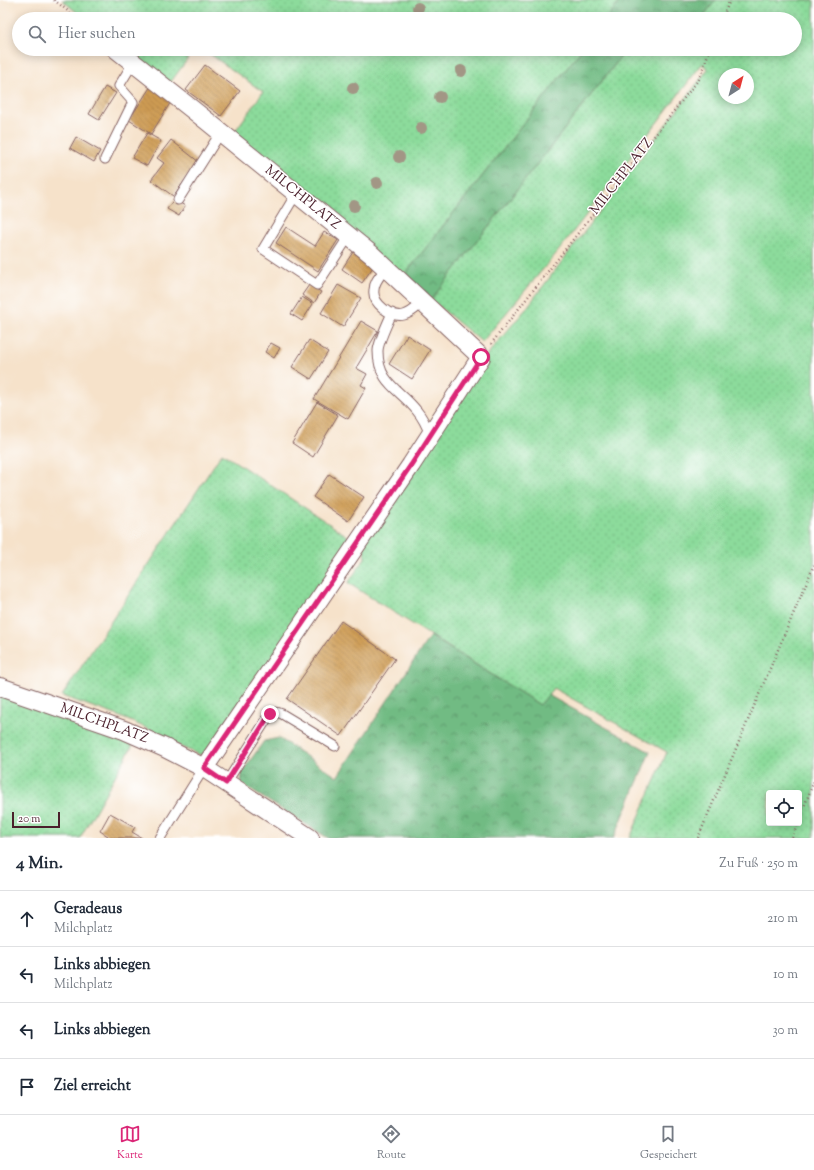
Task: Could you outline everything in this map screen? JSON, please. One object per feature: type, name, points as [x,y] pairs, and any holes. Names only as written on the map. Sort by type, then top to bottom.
[{"type":"street","name":"MILCHPLATZ","points":[[125,56],[349,236],[386,268],[481,357]]},
{"type":"street","points":[[204,768],[430,436],[481,357]]},
{"type":"street","name":"MILCHPLATZ","points":[[0,687],[124,730],[166,748],[204,768],[310,838]]},
{"type":"lane","points":[[105,159],[133,102],[119,86],[133,62]]},
{"type":"lane","points":[[178,200],[221,132]]},
{"type":"lane","points":[[296,194],[263,249],[317,285],[349,236]]},
{"type":"lane","points":[[386,268],[375,283],[373,291],[375,300],[384,309],[395,315],[404,316],[423,302]]},
{"type":"lane","points":[[392,313],[378,350],[382,374],[416,410],[425,422],[430,436]]},
{"type":"lane","points":[[226,783],[271,713],[277,712],[282,714],[335,746]]},
{"type":"lane","points":[[160,838],[204,768]]},
{"type":"path","points":[[54,0],[69,12]]},
{"type":"path","points":[[725,12],[730,0]]},
{"type":"path","name":"MILCHPLATZ","points":[[481,357],[698,79],[707,56]]},
{"type":"path","points":[[698,838],[814,564]]},
{"type":"path","points":[[802,812],[814,781]]},
{"type":"path","points":[[792,838],[797,826]]},
{"type":"green space","points":[[62,0],[621,0],[612,12],[77,12]]},
{"type":"green space","points":[[621,0],[716,0],[707,12],[612,12]]},
{"type":"green space","points":[[716,0],[814,0],[814,838],[630,838],[667,752],[553,688],[541,706],[348,583],[365,558],[363,540],[485,357],[525,310],[708,69],[702,64],[560,249],[482,342],[431,300],[622,56],[802,56],[802,12],[707,12]]},
{"type":"green space","points":[[135,56],[190,56],[170,83]]},
{"type":"green space","points":[[213,56],[577,56],[403,277],[233,134],[263,92]]},
{"type":"green space","points":[[577,56],[622,56],[431,300],[403,277]]},
{"type":"green space","points":[[222,453],[352,539],[205,757],[181,747],[158,733],[116,715],[62,696]]},
{"type":"green space","points":[[430,636],[540,705],[548,695],[650,752],[614,838],[328,838],[241,784],[242,772],[264,741],[279,738],[337,777]]},
{"type":"green space","points":[[0,695],[135,741],[80,838],[0,838]]},
{"type":"building","points":[[205,65],[240,91],[221,116],[186,90]]},
{"type":"building","points":[[151,86],[172,100],[151,134],[129,120]]},
{"type":"building","points":[[105,87],[116,93],[99,120],[89,114]]},
{"type":"building","points":[[147,133],[161,141],[147,166],[132,158]]},
{"type":"building","points":[[76,137],[100,151],[94,162],[70,148]]},
{"type":"building","points":[[171,140],[199,162],[173,196],[151,180],[164,163],[157,158]]},
{"type":"building","points":[[174,199],[185,206],[179,216],[167,209]]},
{"type":"building","points":[[286,227],[315,246],[324,232],[338,240],[318,271],[276,243]]},
{"type":"building","points":[[353,252],[373,267],[362,283],[342,269]]},
{"type":"building","points":[[309,285],[321,292],[314,303],[302,295]]},
{"type":"building","points":[[338,285],[361,298],[343,327],[321,313]]},
{"type":"building","points":[[302,297],[313,304],[302,321],[291,314]]},
{"type":"building","points":[[361,321],[378,331],[356,368],[367,374],[361,385],[366,388],[348,419],[314,399]]},
{"type":"building","points":[[407,335],[430,350],[412,379],[389,364]]},
{"type":"building","points":[[309,340],[328,352],[311,379],[292,367]]},
{"type":"building","points":[[271,343],[280,348],[274,358],[265,352]]},
{"type":"building","points":[[317,402],[338,415],[313,457],[292,443]]},
{"type":"building","points":[[329,474],[364,497],[348,521],[313,497]]},
{"type":"building","points":[[341,621],[395,659],[341,736],[287,699]]},
{"type":"building","points":[[110,813],[135,827],[132,832],[142,838],[107,838],[108,836],[100,831]]},
{"type":"route","points":[[270,714],[226,783],[204,768],[411,465],[481,357]]}]
